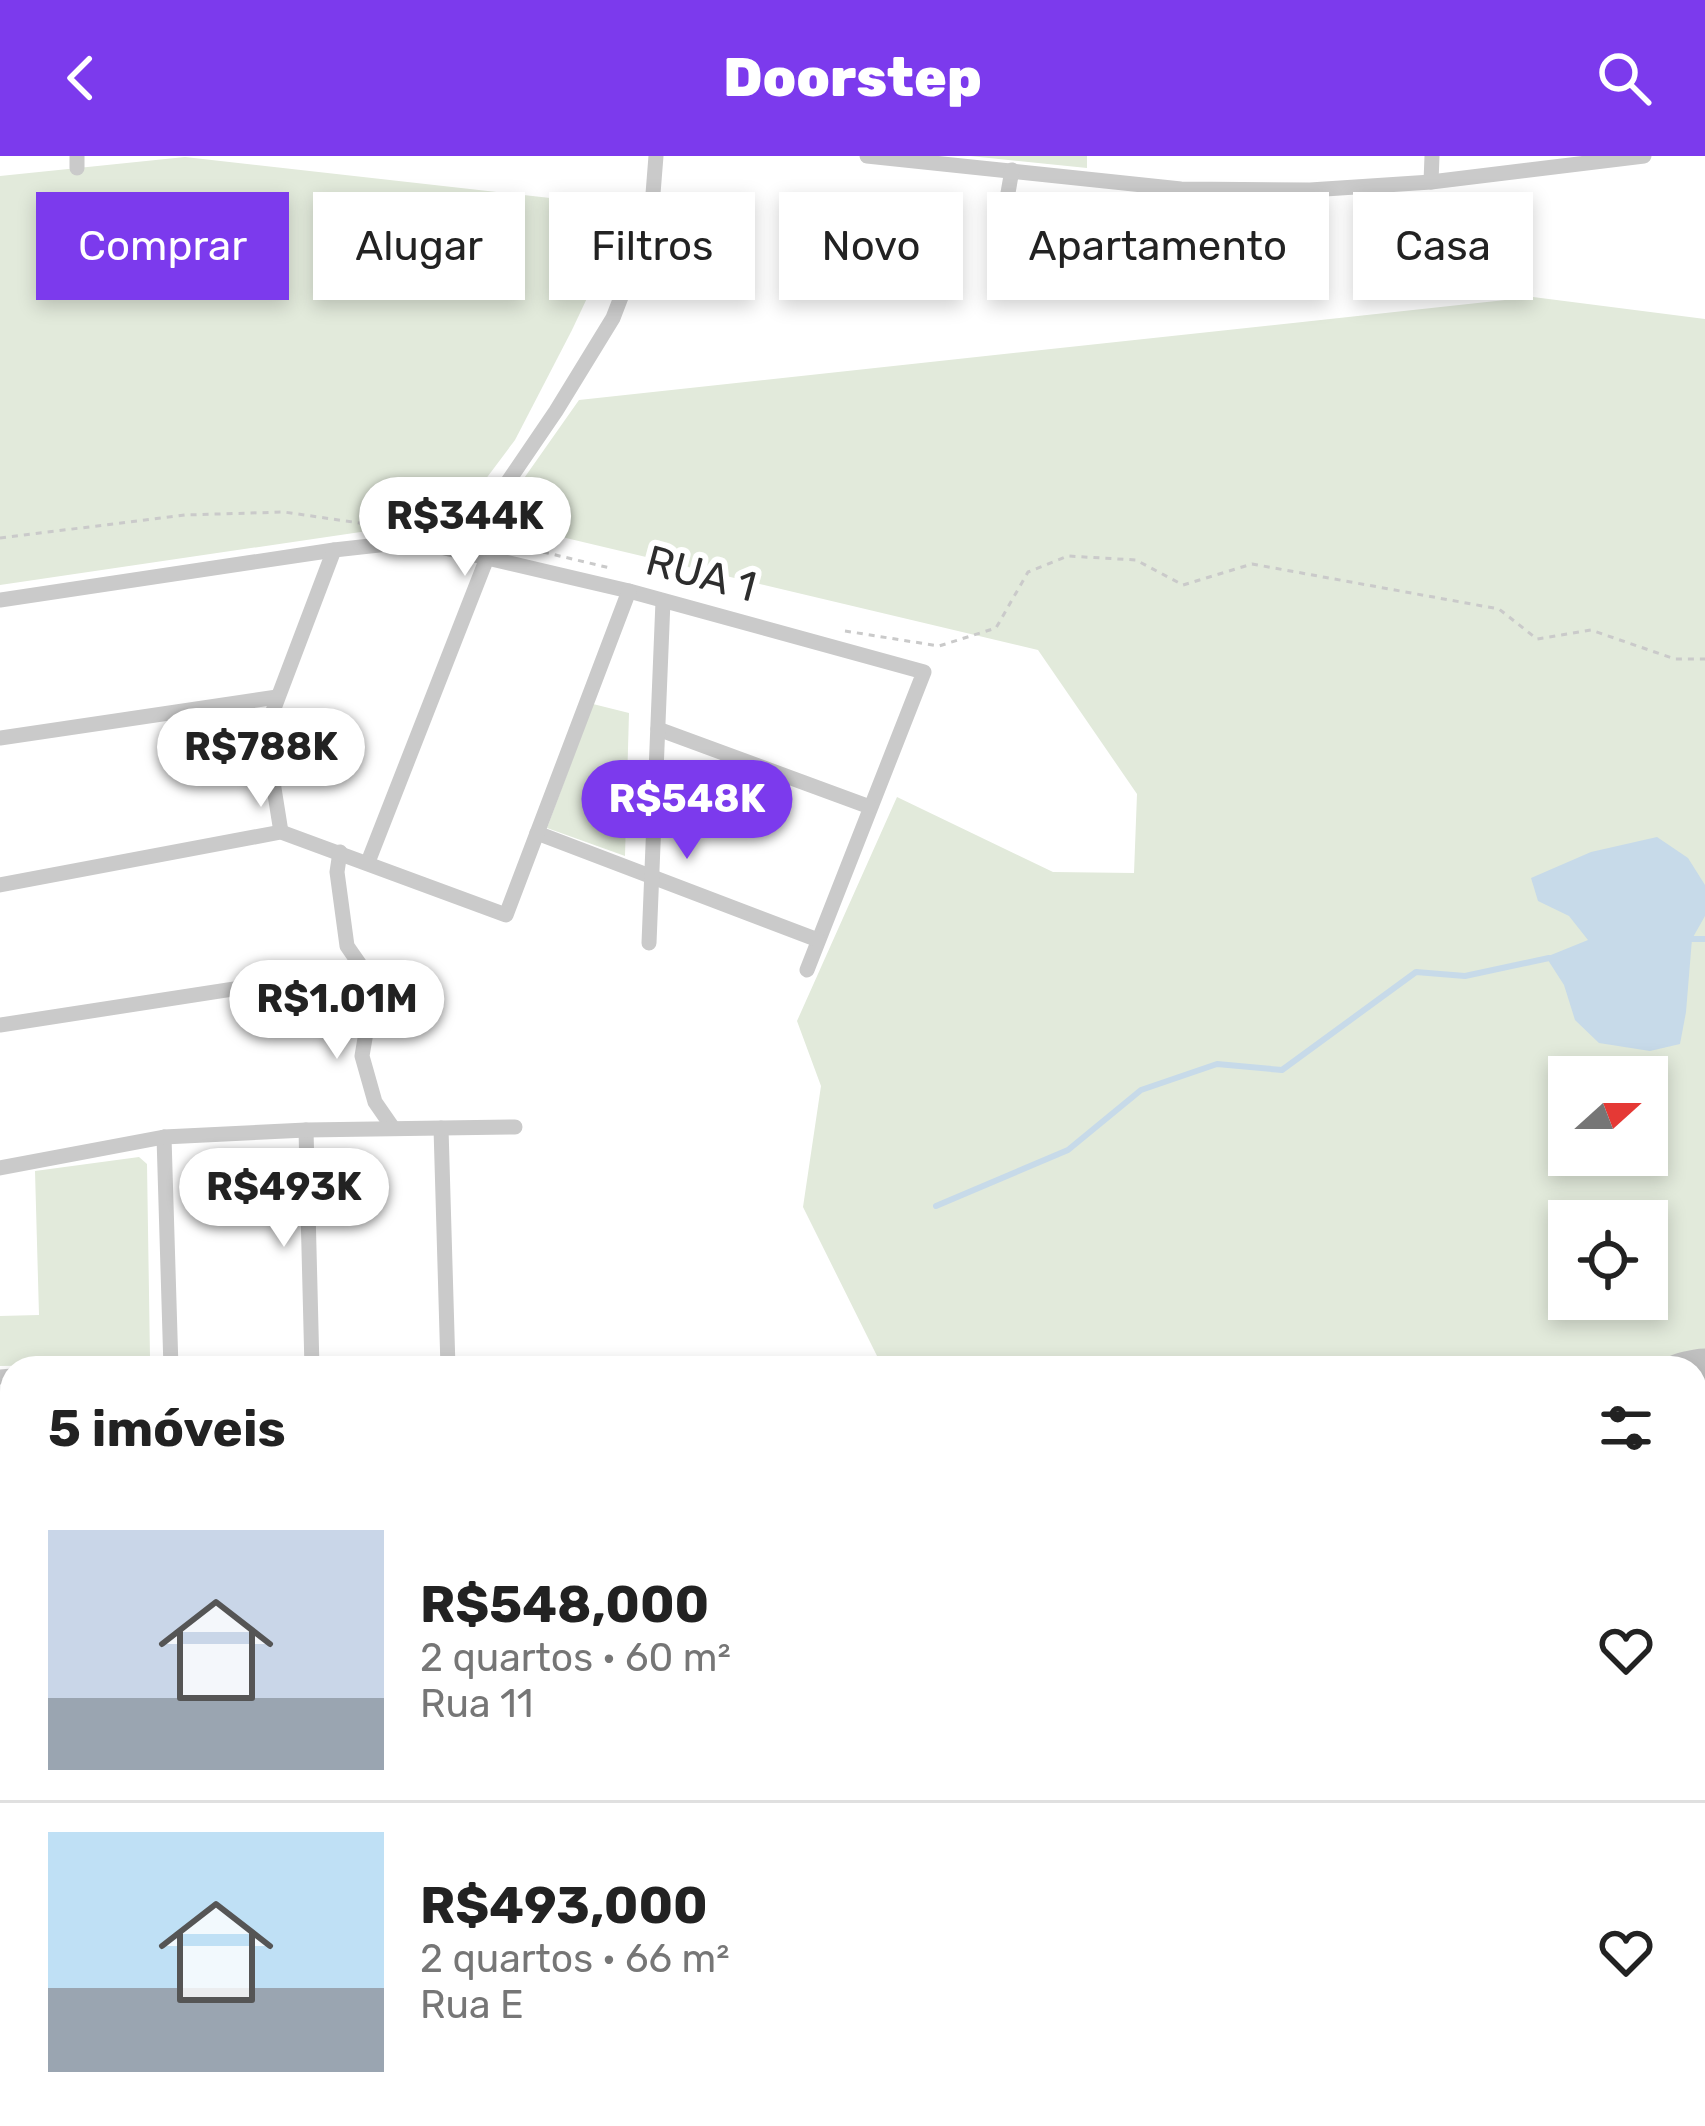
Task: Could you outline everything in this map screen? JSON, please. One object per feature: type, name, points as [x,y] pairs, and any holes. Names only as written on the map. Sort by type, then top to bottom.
[{"type":"street","points":[[460,552],[613,317],[651,218],[656,156]]},
{"type":"street","points":[[867,156],[1181,189],[1310,190],[1431,182],[1643,156]]},
{"type":"street","points":[[1089,178],[1090,156]]},
{"type":"street","points":[[1431,182],[1432,156]]},
{"type":"street","points":[[1008,192],[1012,170]]},
{"type":"street","name":"RUA 1","points":[[0,600],[415,542],[629,592],[924,672],[807,970]]},
{"type":"street","points":[[281,832],[265,732],[334,550]]},
{"type":"street","points":[[368,862],[487,558]]},
{"type":"street","points":[[0,885],[281,832],[506,915],[629,592]]},
{"type":"street","points":[[649,944],[663,601]]},
{"type":"street","points":[[0,738],[278,697]]},
{"type":"street","points":[[658,729],[870,807]]},
{"type":"street","points":[[537,832],[818,940]]},
{"type":"street","points":[[340,852],[337,872],[347,946],[363,969],[370,1009],[362,1056],[374,1102],[393,1128]]},
{"type":"street","points":[[0,1025],[363,969]]},
{"type":"street","points":[[0,1168],[164,1137],[515,1127]]},
{"type":"street","points":[[441,1128],[448,1356]]},
{"type":"street","points":[[306,1130],[312,1356]]},
{"type":"street","points":[[164,1137],[172,1356]]},
{"type":"path","points":[[0,538],[185,515],[284,512],[398,529]]},
{"type":"path","points":[[536,551],[625,572]]},
{"type":"path","points":[[830,629],[939,646],[996,628],[1028,572],[1068,556],[1136,560],[1183,585],[1252,564],[1330,576],[1499,609],[1537,639],[1591,631],[1675,658],[1705,659]]},
{"type":"green space","points":[[970,156],[1087,156],[1087,168]]},
{"type":"green space","points":[[185,157],[496,192],[313,192],[313,300],[525,300],[525,195],[549,198],[549,300],[586,300],[515,440],[470,500],[442,520],[0,585],[0,176]]},
{"type":"green space","points":[[1533,297],[1705,319],[1705,1356],[877,1356],[803,1207],[821,1086],[797,1021],[897,797],[1053,872],[1134,873],[1137,794],[1038,650],[494,521],[579,400]]},
{"type":"green space","points":[[593,704],[629,713],[625,856],[547,828]]},
{"type":"green space","points":[[139,1157],[147,1164],[150,1356],[0,1356],[0,1316],[39,1315],[35,1171]]},
{"type":"water","points":[[1657,837],[1688,858],[1705,885],[1705,916],[1692,939],[1680,1044],[1650,1051],[1599,1043],[1575,1020],[1564,985],[1546,957],[1588,940],[1569,916],[1538,901],[1531,878],[1591,852]]},
{"type":"waterway","points":[[1688,939],[1705,939]]},
{"type":"waterway","points":[[936,1206],[1068,1150],[1141,1090],[1217,1064],[1282,1070],[1416,972],[1465,976],[1549,958]]}]
